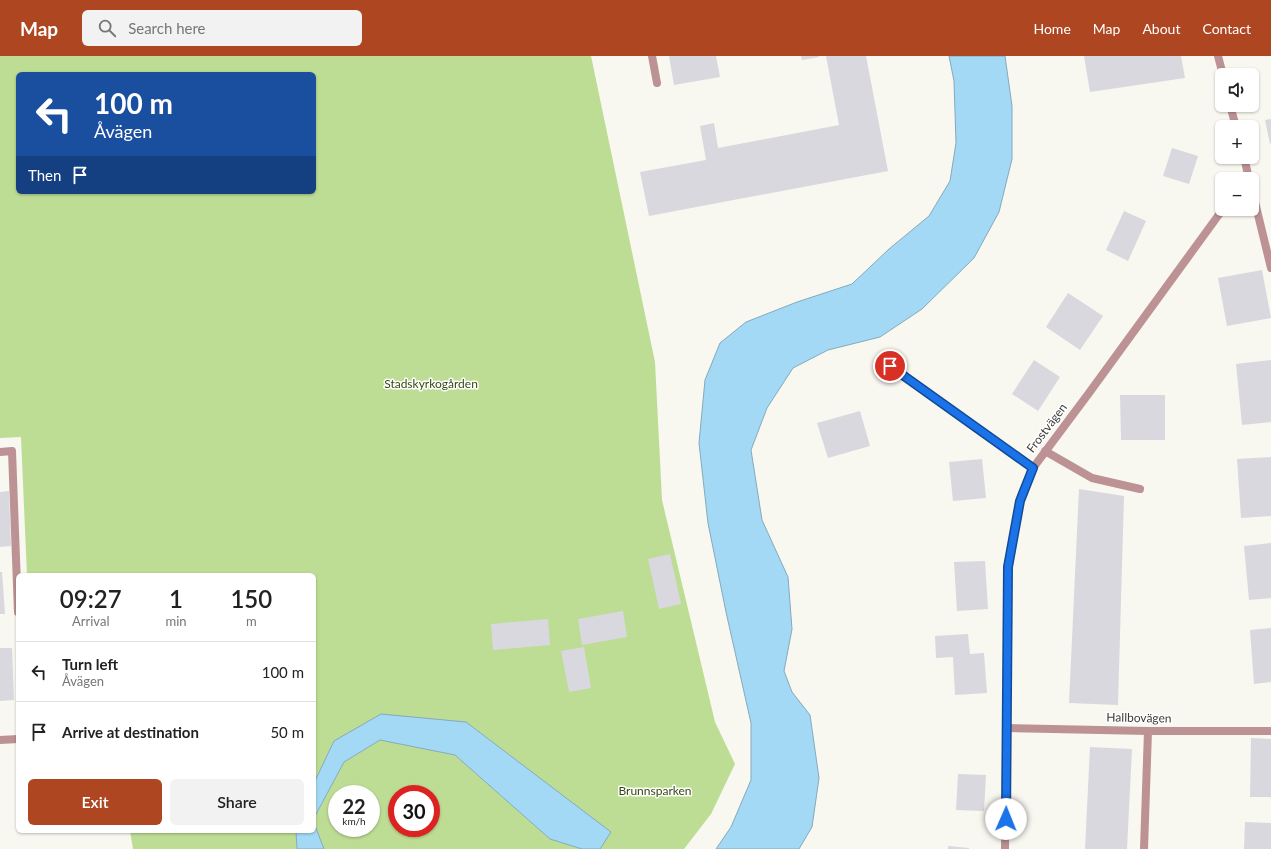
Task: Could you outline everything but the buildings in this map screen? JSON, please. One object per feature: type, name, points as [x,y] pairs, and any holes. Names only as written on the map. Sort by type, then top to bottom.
[{"type":"street","points":[[652,56],[657,83]]},
{"type":"street","points":[[1218,56],[1221,68]]},
{"type":"street","name":"Frostvägen","points":[[1005,849],[1008,567],[1020,501],[1033,468],[1218,216]]},
{"type":"street","points":[[1258,216],[1271,268]]},
{"type":"street","points":[[890,366],[1033,468]]},
{"type":"street","points":[[1045,451],[1092,478],[1140,489]]},
{"type":"street","points":[[0,452],[12,452],[17,573]]},
{"type":"street","name":"Hallbovägen","points":[[1007,728],[1148,731],[1271,731]]},
{"type":"street","points":[[1144,849],[1148,731]]},
{"type":"street","points":[[0,740],[16,739]]},
{"type":"green space","name":"Stadskyrkogården","points":[[0,56],[591,56],[655,362],[662,500],[715,722],[735,764],[711,814],[684,849],[600,849],[610,832],[466,722],[334,741],[316,779],[316,573],[27,573],[21,437],[0,438]]},
{"type":"green space","points":[[380,740],[455,755],[550,839],[582,849],[324,849],[316,828],[316,814],[328,792],[328,837],[380,837],[380,785],[332,785],[344,762]]},
{"type":"green space","points":[[130,833],[296,833],[297,849],[133,849]]},
{"type":"water","points":[[949,56],[1005,56],[1012,106],[1012,159],[999,212],[974,258],[922,309],[880,337],[828,350],[793,368],[767,408],[751,450],[762,520],[788,577],[792,629],[784,671],[792,692],[810,715],[819,778],[812,827],[799,849],[716,849],[731,827],[751,780],[751,723],[708,523],[699,443],[705,380],[720,343],[746,322],[797,302],[852,284],[889,249],[929,216],[950,181],[956,143],[954,81]]},
{"type":"water","points":[[381,714],[466,722],[611,832],[600,849],[582,849],[550,839],[455,755],[380,740],[344,762],[332,785],[328,785],[328,792],[316,814],[316,779],[334,741]]},
{"type":"water","points":[[316,828],[324,849],[297,849],[296,833],[316,833]]},
{"type":"route","points":[[890,366],[1033,468],[1020,501],[1008,567],[1006,819]]},
{"type":"park label","name":"Brunnsparken","points":[[655,791]]}]
